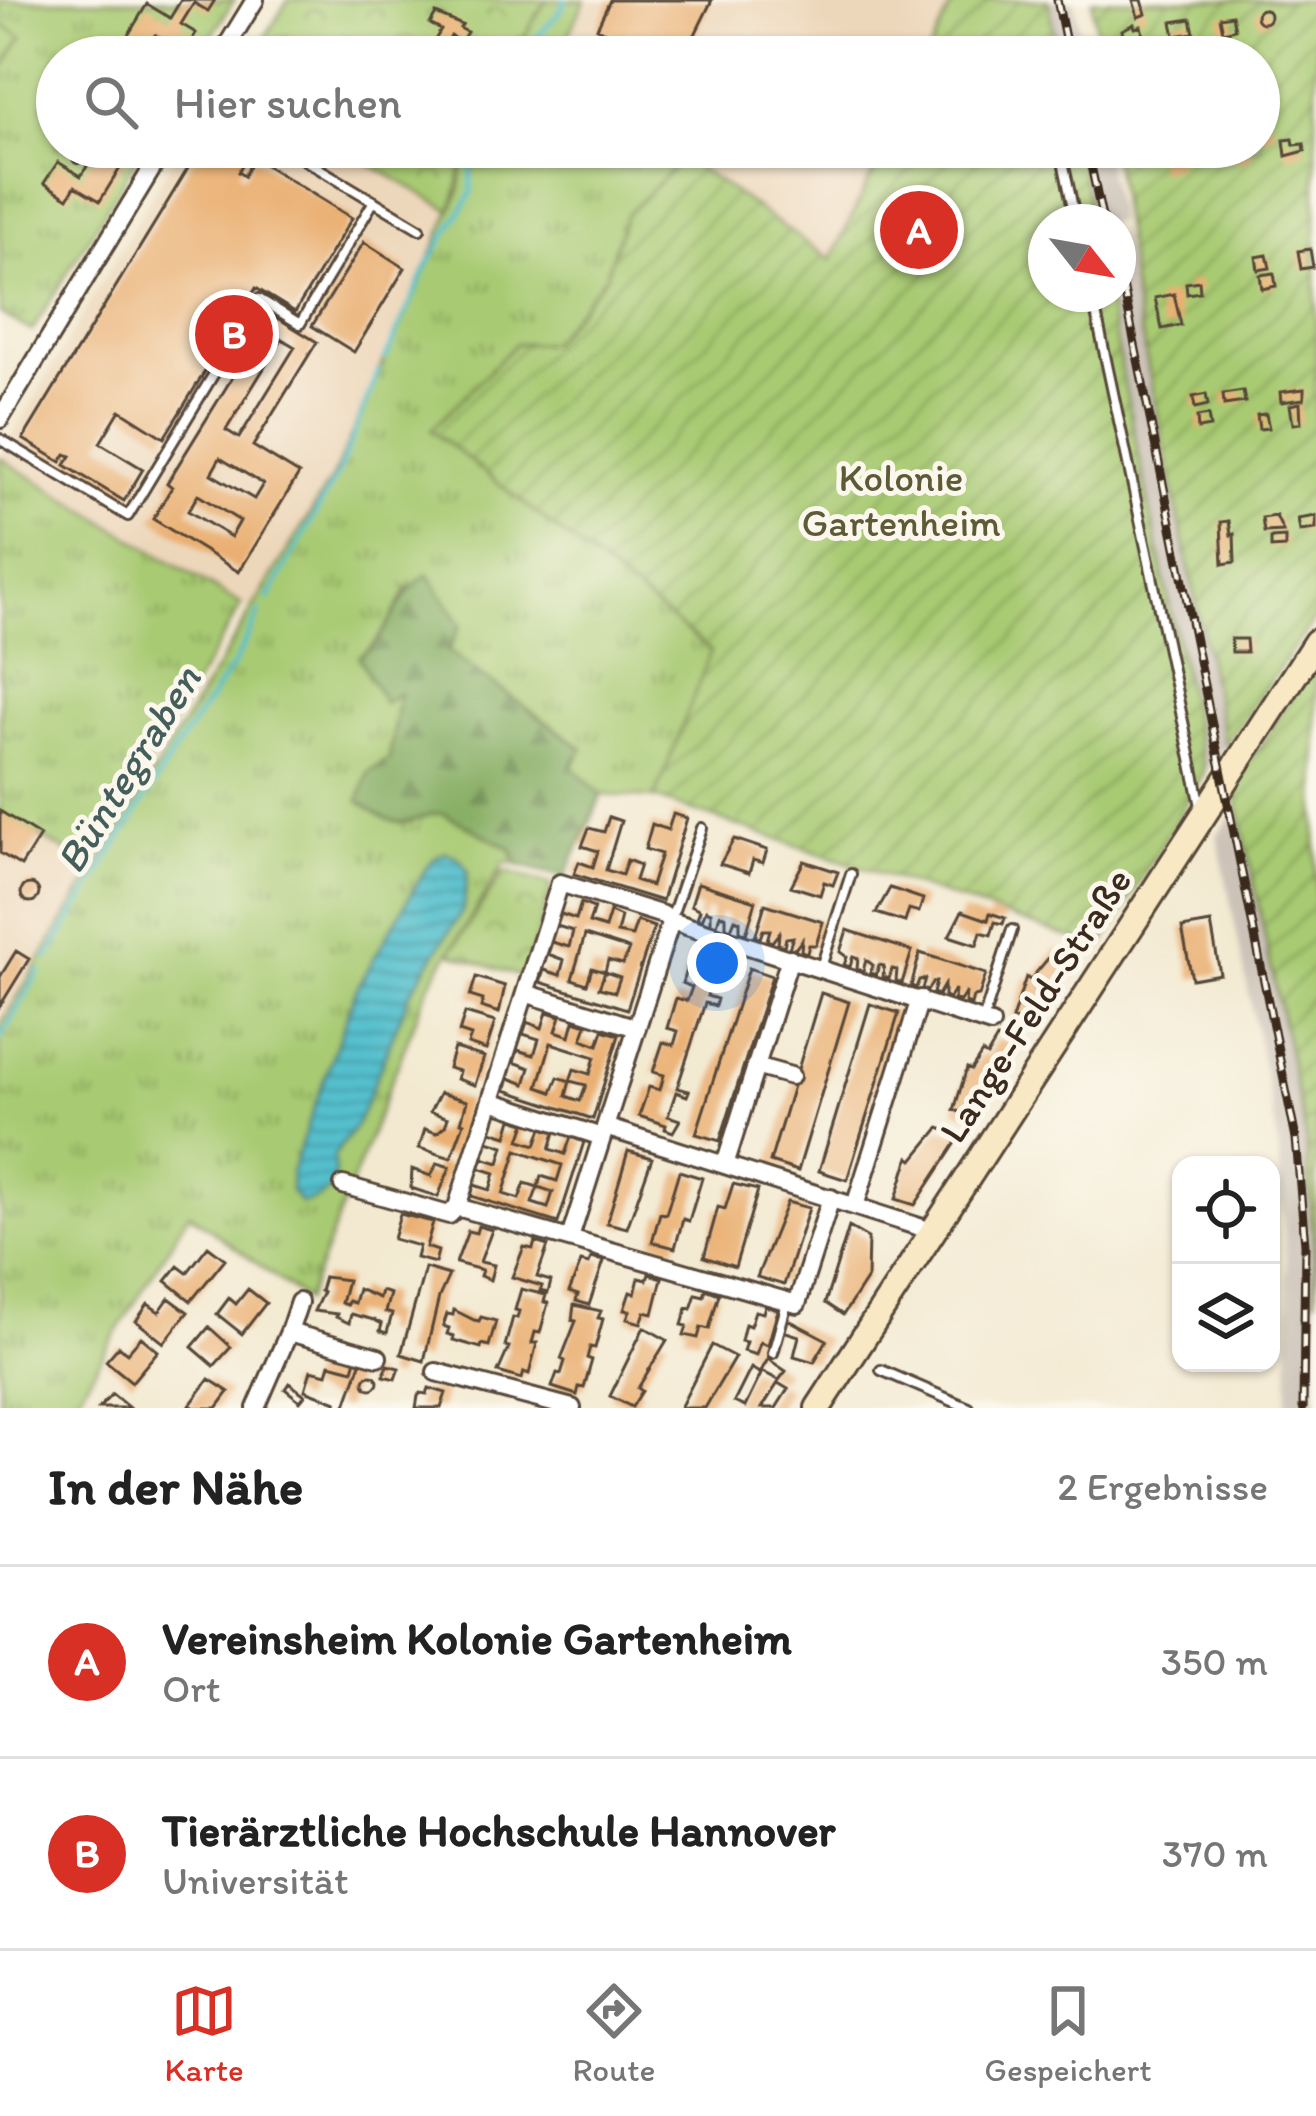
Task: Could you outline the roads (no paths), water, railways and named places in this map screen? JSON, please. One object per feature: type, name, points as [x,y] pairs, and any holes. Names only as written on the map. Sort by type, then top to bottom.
[{"type":"street","points":[[233,36],[255,0]]},
{"type":"street","points":[[0,419],[152,168]]},
{"type":"street","name":"Lange-Feld-Straße","points":[[818,1408],[1316,642]]},
{"type":"street","points":[[343,1184],[449,1215],[457,1207],[560,883],[987,1022]]},
{"type":"street","points":[[570,1238],[670,921]]},
{"type":"street","points":[[725,1165],[790,958]]},
{"type":"street","points":[[525,993],[637,1028]]},
{"type":"street","points":[[855,1206],[920,1000]]},
{"type":"street","points":[[755,1066],[790,1076]]},
{"type":"street","points":[[491,1101],[725,1165],[932,1231]]},
{"type":"street","points":[[457,1207],[797,1304],[831,1198]]},
{"type":"street","points":[[256,1408],[299,1302]]},
{"type":"street","points":[[289,1332],[378,1357]]},
{"type":"street","points":[[436,1372],[527,1402],[572,1408]]},
{"type":"lane","points":[[318,168],[420,229]]},
{"type":"lane","points":[[1064,168],[1072,204]]},
{"type":"lane","points":[[0,439],[128,516],[260,299],[300,324],[374,201]]},
{"type":"lane","points":[[1096,312],[1202,799],[1199,819]]},
{"type":"lane","points":[[670,921],[702,828]]},
{"type":"lane","points":[[821,968],[851,874]]},
{"type":"lane","points":[[987,1022],[1012,930]]},
{"type":"lane","points":[[773,1353],[788,1301]]},
{"type":"lane","points":[[881,1370],[969,1408]]},
{"type":"water","points":[[446,853],[460,859],[468,871],[463,910],[410,993],[358,1122],[333,1157],[335,1175],[330,1189],[301,1203],[290,1191],[291,1173],[356,990],[425,870]]},
{"type":"waterway","name":"Büntegraben","points":[[538,36],[566,0]]},
{"type":"waterway","name":"Büntegraben","points":[[385,359],[429,262],[472,193],[471,168]]},
{"type":"waterway","name":"Büntegraben","points":[[268,599],[338,473],[379,370]]},
{"type":"waterway","name":"Büntegraben","points":[[47,958],[235,662],[260,611]]},
{"type":"waterway","name":"Büntegraben","points":[[0,1039],[40,970]]},
{"type":"railway","points":[[1057,0],[1065,36]]},
{"type":"railway","points":[[1091,168],[1099,204]]},
{"type":"railway","points":[[1128,312],[1296,1139],[1305,1244],[1303,1408]]},
{"type":"place","name":"Vereinsheim Kolonie Gartenheim","points":[[919,230]]},
{"type":"place","name":"Tierärztliche Hochschule Hannover","points":[[234,334]]},
{"type":"park label","name":"Kolonie Gartenheim","points":[[901,500]]}]
